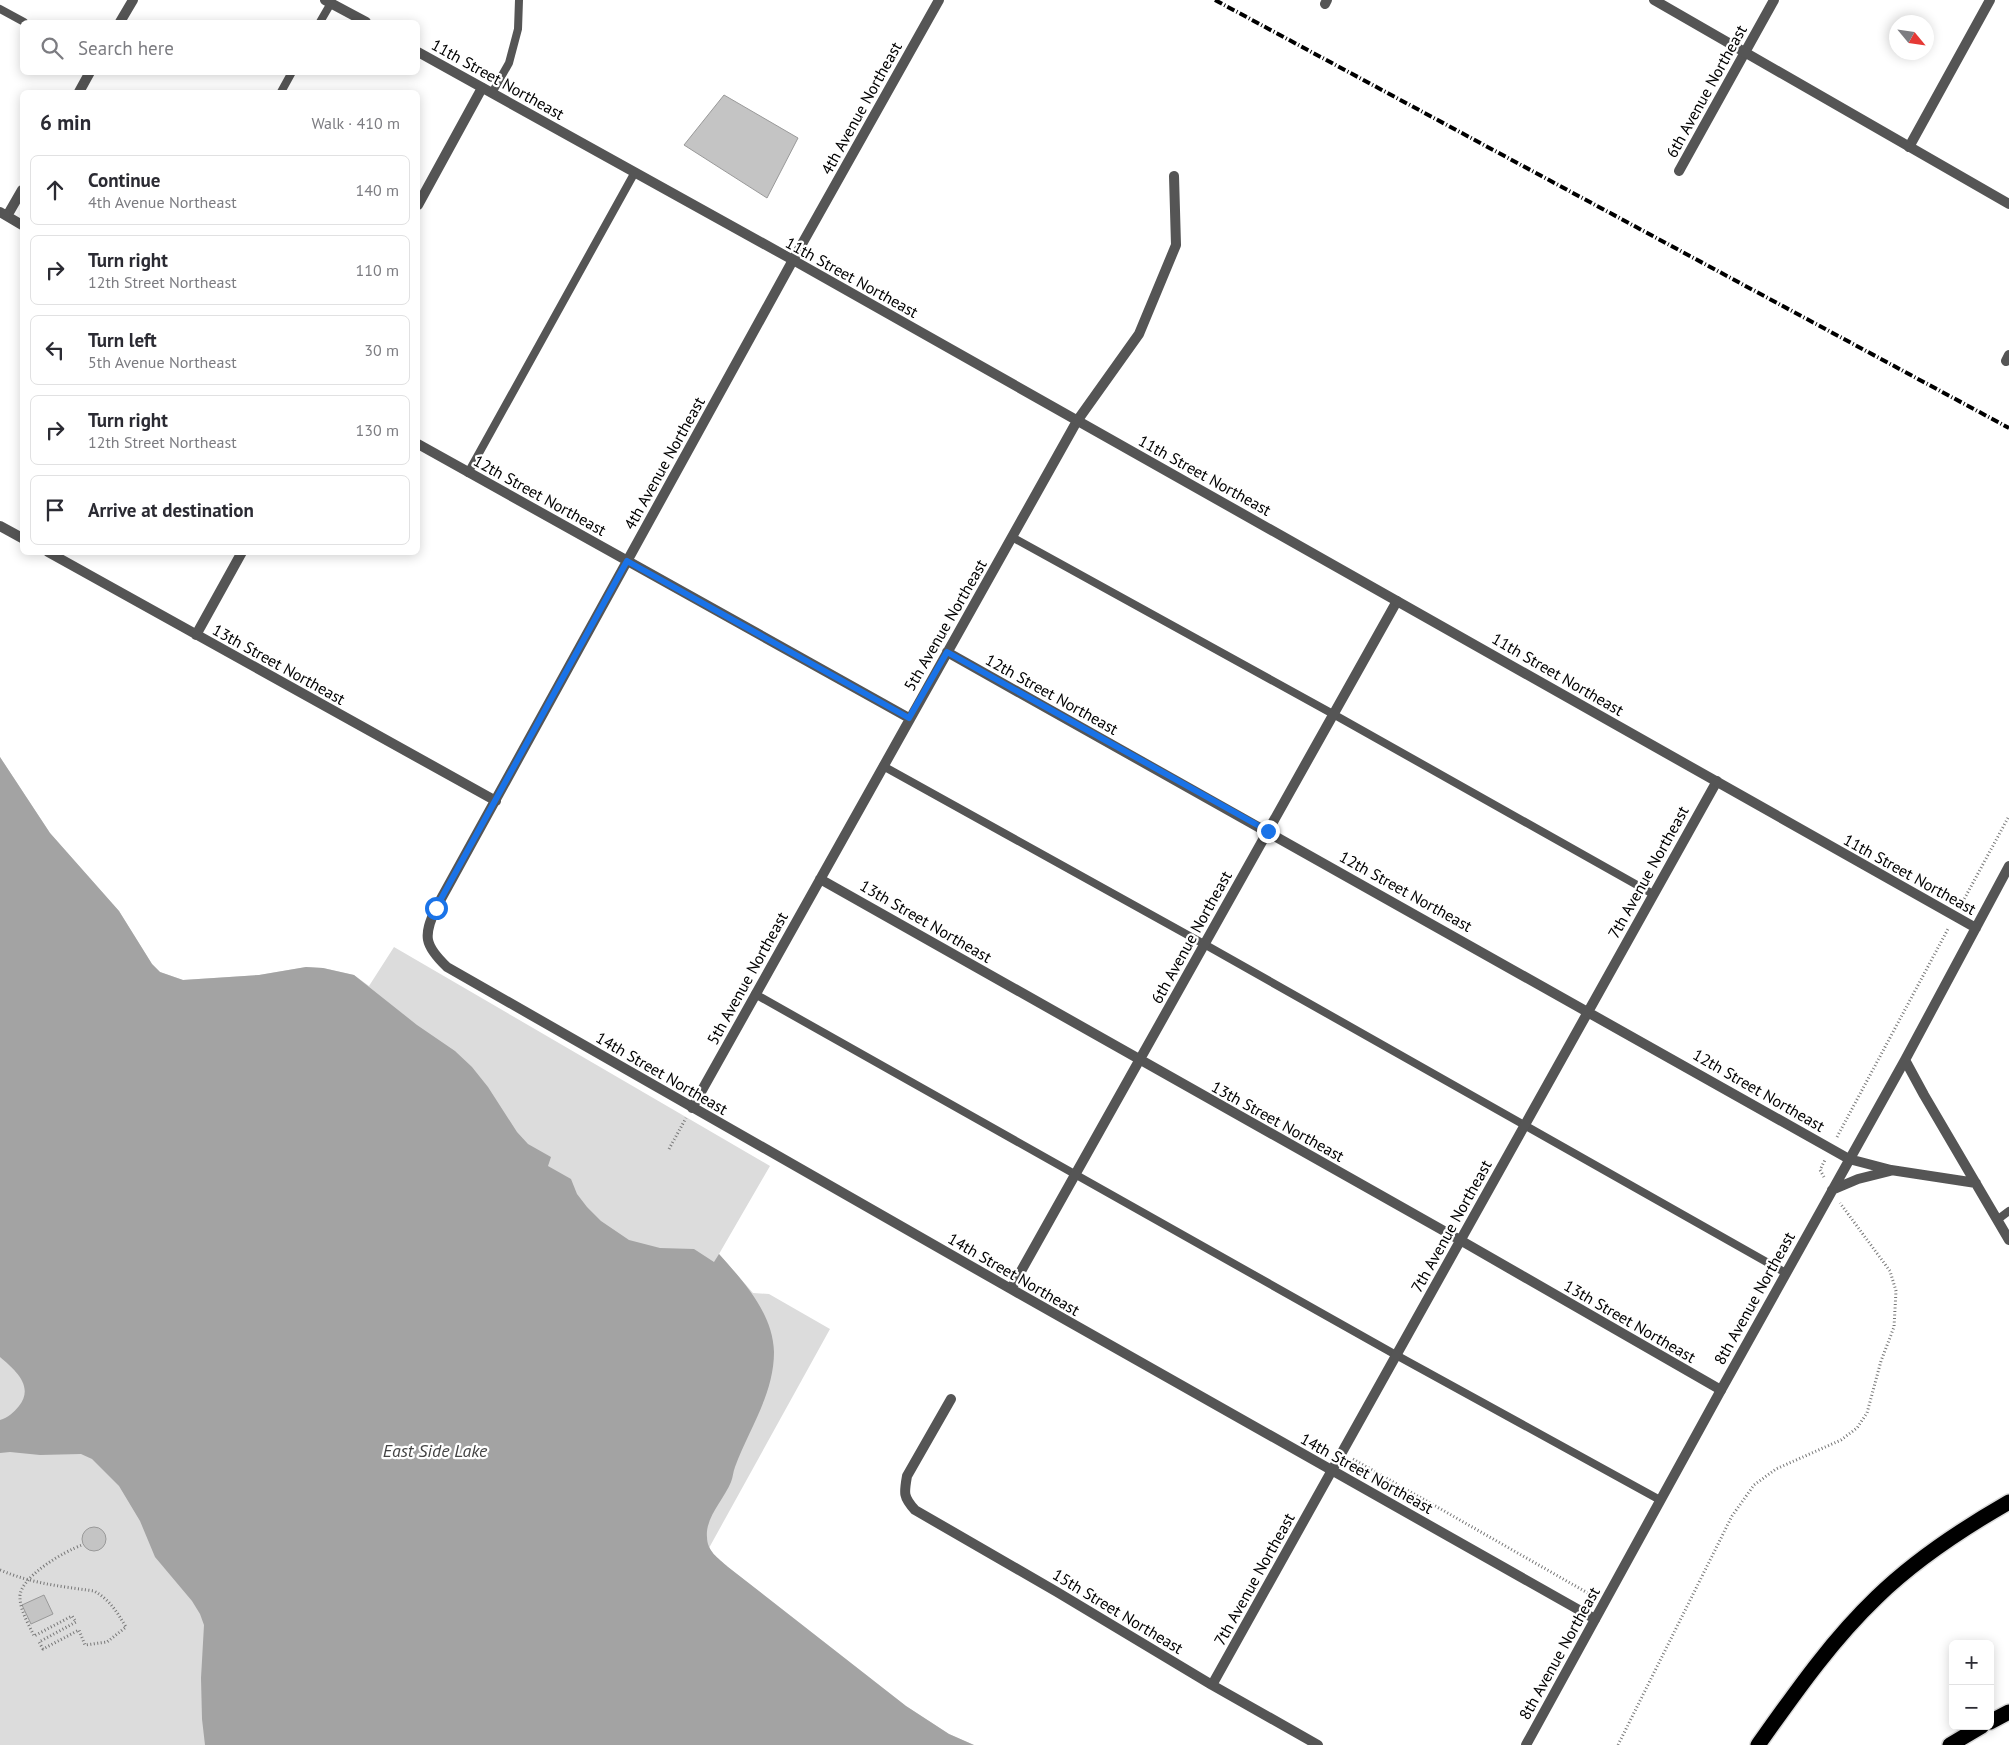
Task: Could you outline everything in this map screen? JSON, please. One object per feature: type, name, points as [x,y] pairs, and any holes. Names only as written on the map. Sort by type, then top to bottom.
[{"type":"highway","points":[[1758,1745],[1828,1649],[1877,1597],[1940,1545],[2009,1502]]},
{"type":"highway","points":[[1994,1720],[2009,1712]]},
{"type":"highway","points":[[1950,1745],[1975,1730]]},
{"type":"street","points":[[121,20],[133,0]]},
{"type":"street","name":"4th Avenue Northeast","points":[[427,944],[429,924],[436,908],[793,260],[939,0]]},
{"type":"street","points":[[1654,0],[1746,51],[2009,204]]},
{"type":"street","name":"6th Avenue Northeast","points":[[1679,171],[1774,0]]},
{"type":"street","points":[[1909,147],[1990,0]]},
{"type":"street","points":[[328,2],[362,20]]},
{"type":"street","name":"11th Street Northeast","points":[[420,53],[793,260],[1976,928]]},
{"type":"street","points":[[80,90],[88,75]]},
{"type":"street","points":[[420,201],[482,88]]},
{"type":"street","name":"5th Avenue Northeast","points":[[692,1108],[1077,421],[1139,334],[1176,245],[1174,176]]},
{"type":"street","points":[[20,193],[4,214],[20,224]]},
{"type":"street","name":"12th Street Northeast","points":[[420,445],[909,718]]},
{"type":"street","points":[[0,526],[20,537]]},
{"type":"street","name":"13th Street Northeast","points":[[53,555],[196,636],[496,800]]},
{"type":"street","points":[[196,636],[240,555]]},
{"type":"street","name":"6th Avenue Northeast","points":[[1011,1289],[1397,600]]},
{"type":"street","name":"12th Street Northeast","points":[[947,652],[1588,1010],[1849,1159],[1891,1170],[1976,1183]]},
{"type":"street","name":"7th Avenue Northeast","points":[[1212,1685],[1716,782]]},
{"type":"street","name":"8th Avenue Northeast","points":[[1526,1745],[1905,1060],[2009,866]]},
{"type":"street","name":"13th Street Northeast","points":[[820,879],[1460,1240],[1721,1390]]},
{"type":"street","name":"14th Street Northeast","points":[[427,944],[433,954],[447,967],[692,1108],[1595,1619]]},
{"type":"street","points":[[1905,1060],[2009,1240]]},
{"type":"street","points":[[1832,1190],[1858,1179],[1891,1170]]},
{"type":"street","name":"15th Street Northeast","points":[[951,1399],[907,1476],[904,1489],[906,1500],[923,1516],[1058,1592],[1212,1685],[1318,1745]]},
{"type":"lane","points":[[492,93],[509,62],[518,29],[519,0]]},
{"type":"lane","points":[[321,20],[328,2]]},
{"type":"lane","points":[[0,9],[20,20]]},
{"type":"lane","points":[[282,90],[290,75]]},
{"type":"lane","points":[[468,473],[635,172]]},
{"type":"lane","points":[[1012,537],[1333,714],[1653,894]]},
{"type":"lane","points":[[883,766],[1204,944],[1786,1273]]},
{"type":"lane","points":[[755,994],[1396,1355],[1660,1500]]},
{"type":"lane","points":[[1997,1220],[2009,1210]]},
{"type":"path","points":[[1618,1745],[1732,1516],[1754,1485],[1776,1469],[1841,1440],[1857,1428],[1867,1413],[1881,1361],[1894,1327],[1896,1291],[1890,1271],[1845,1211],[1820,1170],[2009,816]]},
{"type":"path","points":[[669,1148],[692,1108]]},
{"type":"path","points":[[0,1570],[27,1580],[60,1588],[94,1591],[109,1601],[116,1608],[126,1627],[107,1642],[85,1645],[79,1630],[43,1649],[39,1642],[76,1622],[72,1616],[34,1636],[19,1597],[27,1580],[61,1554],[82,1545]]},
{"type":"shaded area","name":"East Side Lake","points":[[0,757],[50,833],[119,911],[152,964],[160,972],[183,980],[259,975],[306,967],[323,968],[354,975],[369,986],[394,947],[770,1166],[719,1254],[753,1293],[769,1294],[830,1329],[709,1548],[728,1567],[906,1706],[949,1734],[974,1745],[0,1745]]},
{"type":"water","name":"East Side Lake","points":[[0,757],[50,833],[119,911],[152,964],[160,972],[183,980],[259,975],[306,967],[323,968],[354,975],[417,1025],[455,1051],[472,1067],[488,1087],[517,1132],[528,1144],[551,1157],[548,1166],[571,1179],[577,1194],[601,1221],[629,1240],[660,1248],[694,1249],[714,1262],[719,1254],[755,1298],[768,1324],[774,1352],[770,1382],[760,1411],[734,1469],[731,1482],[709,1523],[707,1542],[709,1546],[714,1554],[728,1567],[906,1706],[949,1734],[974,1745],[205,1745],[201,1678],[204,1625],[192,1601],[155,1557],[140,1521],[119,1486],[92,1459],[81,1454],[40,1455],[0,1453],[0,1420],[13,1413],[23,1399],[25,1392],[21,1378],[0,1357]]},
{"type":"building","points":[[724,95],[798,138],[767,198],[684,145]]},
{"type":"building","points":[[94,1527],[103,1530],[106,1539],[103,1548],[94,1551],[85,1548],[82,1539],[85,1530]]},
{"type":"building","points":[[44,1595],[53,1614],[31,1624],[22,1605]]},
{"type":"railway","points":[[1215,0],[2009,428]]},
{"type":"route","points":[[436,908],[627,561],[909,718],[947,652],[1268,831]]}]
